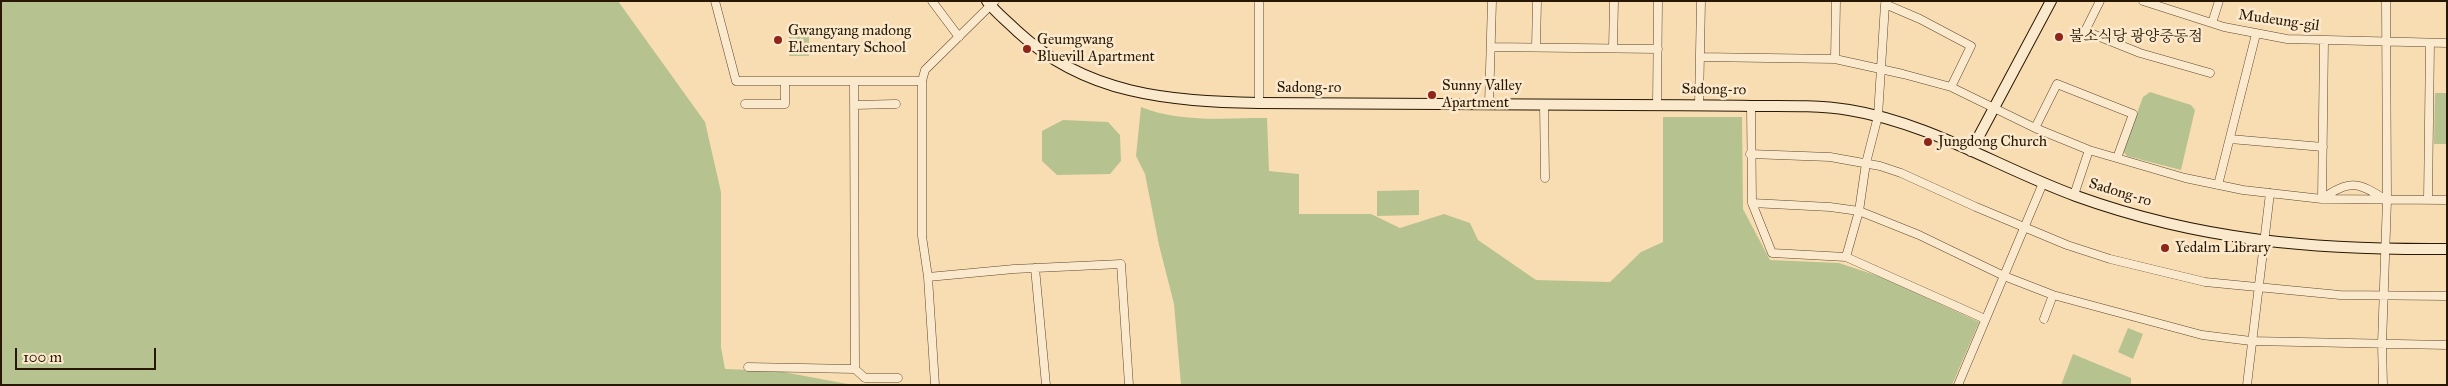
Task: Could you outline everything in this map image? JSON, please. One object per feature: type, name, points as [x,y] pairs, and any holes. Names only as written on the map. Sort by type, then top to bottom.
[{"type":"street","points":[[715,1],[736,81],[922,81]]},
{"type":"street","points":[[932,1],[959,37]]},
{"type":"street","points":[[1259,1],[1259,104]]},
{"type":"street","points":[[1489,104],[1492,1]]},
{"type":"street","points":[[1536,47],[1537,1]]},
{"type":"street","points":[[1613,48],[1614,1]]},
{"type":"street","points":[[1658,1],[1658,104]]},
{"type":"street","points":[[1700,105],[1701,1]]},
{"type":"street","points":[[1835,59],[1836,1]]},
{"type":"street","points":[[1971,151],[2051,1]]},
{"type":"street","points":[[2100,1],[2085,31],[2140,53],[2210,73]]},
{"type":"street","name":"Mudeung-gil","points":[[2143,1],[2212,23],[2256,34],[2324,41],[2447,43]]},
{"type":"street","points":[[2212,23],[2219,1]]},
{"type":"street","points":[[2383,385],[2382,344],[2387,200],[2386,1]]},
{"type":"street","points":[[935,385],[928,276],[922,236],[922,81],[925,70],[991,3]]},
{"type":"street","name":"Sadong-ro","points":[[991,3],[1037,49],[1086,76],[1106,85],[1177,100],[1259,104],[1808,106],[1847,110],[1878,116],[1923,129],[2074,195],[2122,211],[2175,225],[2265,241],[2329,248],[2447,249]]},
{"type":"street","points":[[1846,256],[1859,212],[1866,163],[1878,116],[1885,4],[1920,19],[1972,46],[1951,88]]},
{"type":"street","points":[[2218,185],[2256,34]]},
{"type":"street","points":[[2322,199],[2324,41]]},
{"type":"street","points":[[2428,200],[2430,43]]},
{"type":"street","points":[[1491,47],[1658,49]]},
{"type":"street","points":[[1700,57],[1835,59],[1881,68],[1951,88],[2035,128],[2089,150],[2218,185],[2322,199],[2447,200]]},
{"type":"street","points":[[745,104],[785,104],[785,82]]},
{"type":"street","points":[[854,82],[855,369]]},
{"type":"street","points":[[2035,128],[2057,84],[2133,114],[2117,158]]},
{"type":"street","points":[[854,105],[896,104]]},
{"type":"street","points":[[1544,104],[1545,178]]},
{"type":"street","points":[[1751,106],[1752,203],[1772,253],[1846,256],[1985,319]]},
{"type":"street","points":[[2230,139],[2323,147]]},
{"type":"street","points":[[2074,195],[2089,150]]},
{"type":"street","points":[[1750,154],[1830,157],[1866,163],[1901,173],[2066,245],[2146,269],[2205,282],[2258,289],[2340,295],[2447,296]]},
{"type":"street","points":[[1958,385],[2044,183]]},
{"type":"street","points":[[2322,199],[2339,186],[2366,186],[2387,200]]},
{"type":"street","points":[[2247,385],[2270,193]]},
{"type":"street","points":[[1752,203],[1830,207],[1859,212],[1919,235],[2004,276],[2053,295],[2202,335],[2251,341],[2447,345]]},
{"type":"street","points":[[928,276],[1121,264],[1129,385]]},
{"type":"street","points":[[1035,268],[1046,385]]},
{"type":"street","points":[[2044,319],[2053,295]]},
{"type":"street","points":[[748,367],[855,369],[864,378],[898,378]]},
{"type":"green space","points":[[1,1],[618,1],[705,122],[721,192],[721,347],[725,369],[778,371],[853,385],[1,385]]},
{"type":"green space","points":[[809,36],[809,56],[789,56],[789,37]]},
{"type":"green space","points":[[2150,92],[2191,105],[2195,110],[2181,170],[2127,156],[2123,151],[2143,97]]},
{"type":"green space","points":[[2435,93],[2447,93],[2447,144],[2434,144]]},
{"type":"green space","points":[[1141,107],[1187,118],[1267,118],[1269,171],[1299,174],[1299,214],[1371,214],[1400,228],[1444,214],[1470,223],[1478,240],[1536,280],[1610,282],[1641,252],[1663,242],[1663,117],[1742,117],[1743,209],[1770,260],[1839,263],[1884,278],[1979,322],[1952,385],[1181,385],[1174,304],[1159,245],[1145,174],[1136,156]]},
{"type":"green space","points":[[1063,120],[1108,122],[1120,135],[1121,161],[1110,174],[1057,175],[1042,161],[1042,131]]},
{"type":"green space","points":[[1419,190],[1419,215],[1377,216],[1377,191]]},
{"type":"green space","points":[[2128,328],[2143,334],[2133,359],[2118,352]]},
{"type":"green space","points":[[2073,354],[2131,378],[2131,385],[2061,385]]},
{"type":"place","name":"불소식당 광양중동점","points":[[2059,37]]},
{"type":"place","name":"Gwangyang madong Elementary School","points":[[778,40]]},
{"type":"place","name":"Geumgwang Bluevill Apartment","points":[[1027,49]]},
{"type":"place","name":"Sunny Valley Apartment","points":[[1432,95]]},
{"type":"place","name":"Jungdong Church","points":[[1928,142]]},
{"type":"place","name":"Yedalm Library","points":[[2165,248]]}]
